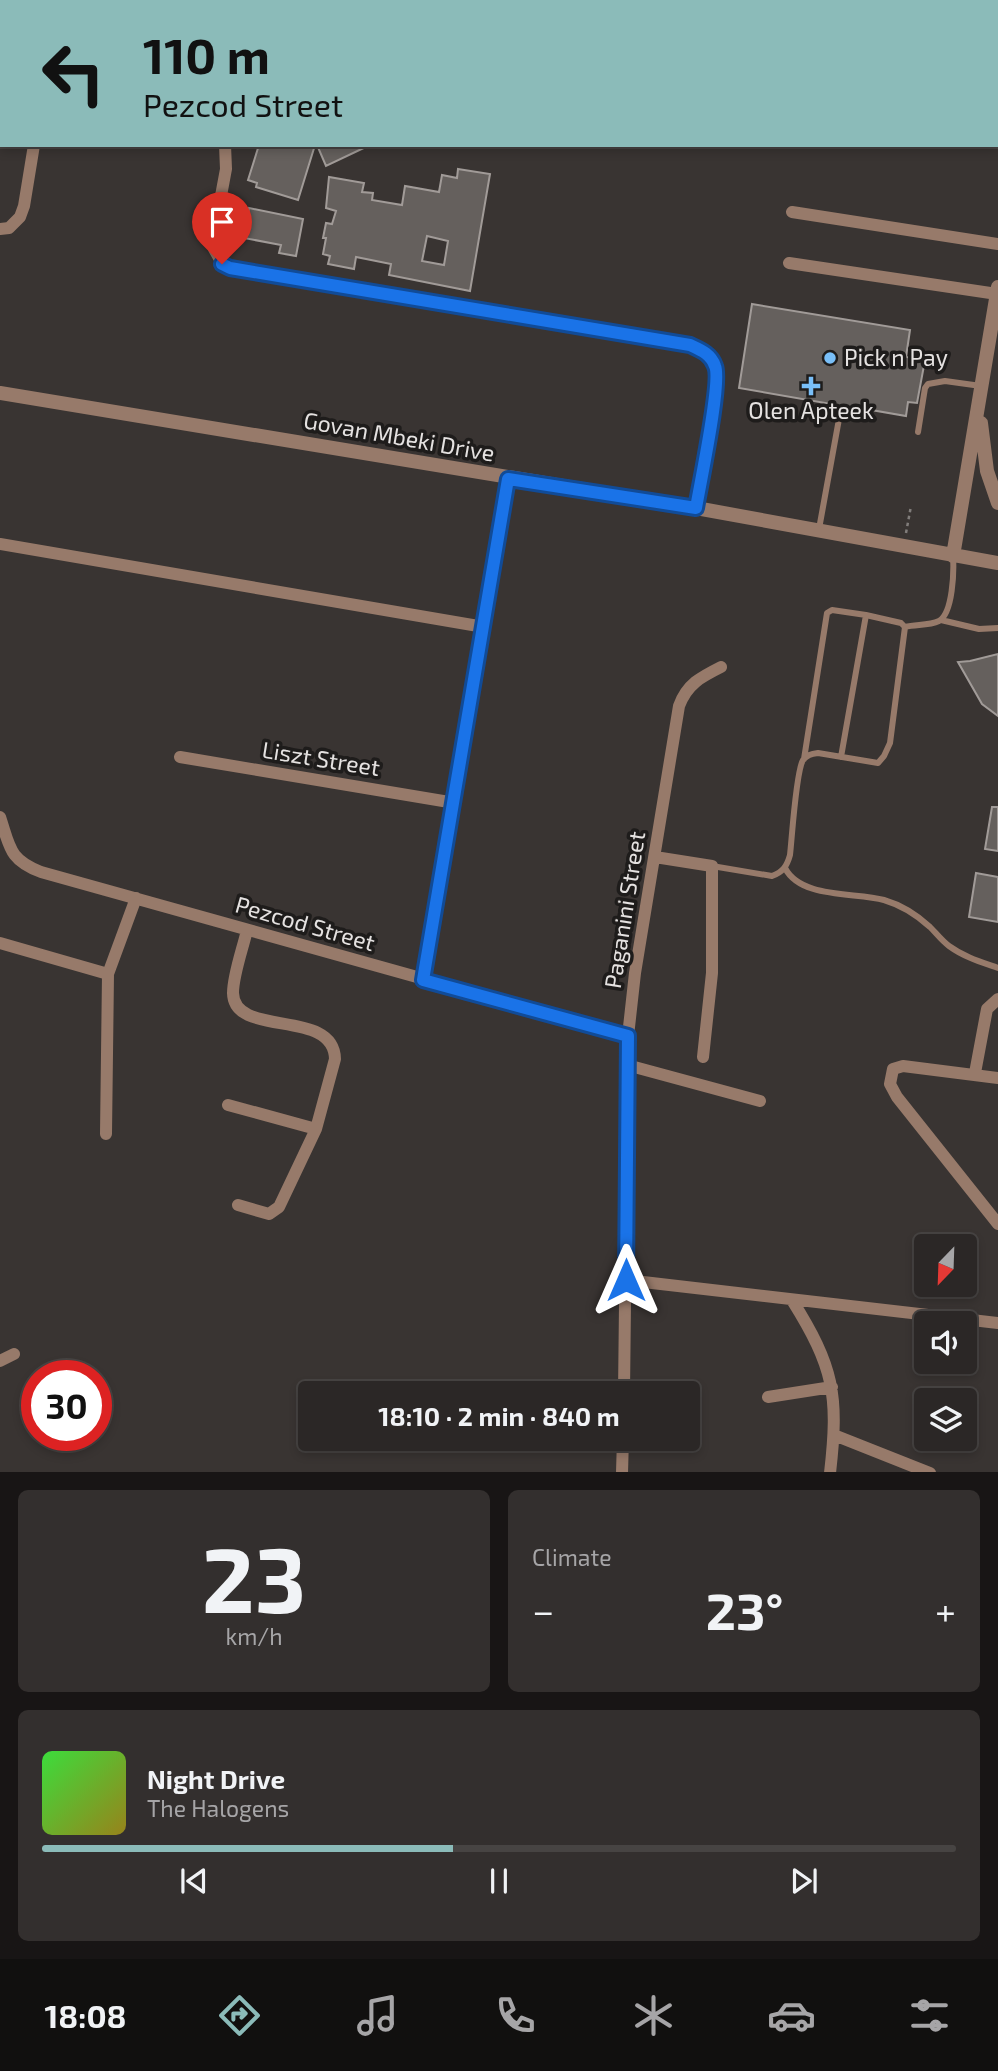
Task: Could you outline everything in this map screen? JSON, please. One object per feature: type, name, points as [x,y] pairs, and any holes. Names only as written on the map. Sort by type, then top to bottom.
[{"type":"street","points":[[0,229],[9,228],[20,217],[34,147]]},
{"type":"street","points":[[225,147],[226,169],[215,228],[214,249],[222,264],[230,268],[690,345],[705,352],[716,366],[718,376],[696,508]]},
{"type":"street","points":[[792,212],[998,244]]},
{"type":"street","points":[[789,262],[997,291],[953,556]]},
{"type":"street","name":"Govan Mbeki Drive","points":[[0,393],[696,508],[998,563]]},
{"type":"street","points":[[979,404],[987,471],[998,503]]},
{"type":"street","points":[[423,980],[508,479]]},
{"type":"street","points":[[0,544],[484,627]]},
{"type":"street","name":"Paganini Street","points":[[624,1381],[627,1065],[635,972],[679,706],[684,692],[695,680],[721,667]]},
{"type":"street","name":"Liszt Street","points":[[180,757],[455,803]]},
{"type":"street","name":"Pezcod Street","points":[[0,817],[15,856],[27,866],[628,1036]]},
{"type":"street","points":[[655,857],[712,866],[712,973],[703,1057]]},
{"type":"street","points":[[106,1134],[108,974],[136,898]]},
{"type":"street","points":[[238,1205],[264,1214],[279,1207],[316,1129],[331,1076],[335,1048],[325,1036],[248,1014],[235,1003],[233,992],[247,930]]},
{"type":"street","points":[[0,943],[108,974]]},
{"type":"street","points":[[975,1073],[987,1009],[998,999]]},
{"type":"street","points":[[627,1065],[760,1101]]},
{"type":"street","points":[[998,1078],[903,1066],[893,1069],[890,1084],[897,1097],[998,1224]]},
{"type":"street","points":[[228,1105],[316,1129]]},
{"type":"street","points":[[626,1280],[998,1323]]},
{"type":"street","points":[[792,1300],[811,1330],[826,1364],[832,1387],[835,1404],[830,1472]]},
{"type":"street","points":[[0,1361],[14,1354]]},
{"type":"street","points":[[768,1397],[832,1387]]},
{"type":"street","points":[[834,1435],[930,1472]]},
{"type":"street","points":[[622,1472],[623,1451]]},
{"type":"lane","points":[[918,432],[925,388],[928,384],[945,382],[982,386]]},
{"type":"lane","points":[[818,531],[839,419]]},
{"type":"lane","points":[[942,620],[954,581],[953,556]]},
{"type":"lane","points":[[712,866],[772,876],[785,868],[790,855],[799,776],[827,613],[832,610],[866,615],[901,623],[905,627]]},
{"type":"lane","points":[[841,757],[866,615]]},
{"type":"lane","points":[[905,627],[942,620],[979,629],[998,628]]},
{"type":"lane","points":[[804,759],[817,754],[877,763],[884,756],[890,743],[905,627]]},
{"type":"lane","points":[[785,868],[789,876],[804,885],[897,905],[925,923],[946,944],[961,954],[998,968]]},
{"type":"path","points":[[903,547],[911,506]]},
{"type":"building","points":[[258,147],[314,147],[298,200],[256,187],[257,183],[248,180]]},
{"type":"building","points":[[318,147],[366,147],[326,166]]},
{"type":"building","points":[[458,169],[490,174],[470,291],[389,275],[391,264],[356,257],[354,269],[328,264],[330,256],[323,254],[326,238],[323,238],[326,223],[332,224],[336,211],[326,208],[329,177],[364,183],[362,192],[373,193],[372,200],[402,205],[405,186],[439,192],[442,175],[457,178]],"holes":[[[427,236],[448,241],[444,265],[422,261]]]},
{"type":"building","points":[[249,208],[303,219],[296,256],[279,253],[281,245],[244,238]]},
{"type":"building","name":"Pick n Pay","points":[[752,304],[910,330],[906,357],[925,360],[917,403],[908,402],[906,416],[848,406],[846,416],[835,414],[837,405],[739,388]]},
{"type":"building","points":[[998,654],[998,716],[982,704],[958,662]]},
{"type":"building","points":[[992,807],[998,807],[998,851],[985,849]]},
{"type":"building","points":[[976,873],[998,877],[998,922],[969,917]]},
{"type":"place","name":"Pick n Pay","points":[[830,358]]},
{"type":"place","name":"Olen Apteek","points":[[811,386]]},
{"type":"route","points":[[222,264],[230,268],[690,345],[705,352],[716,366],[718,376],[696,508],[508,479],[423,980],[628,1036],[626,1280]]}]
